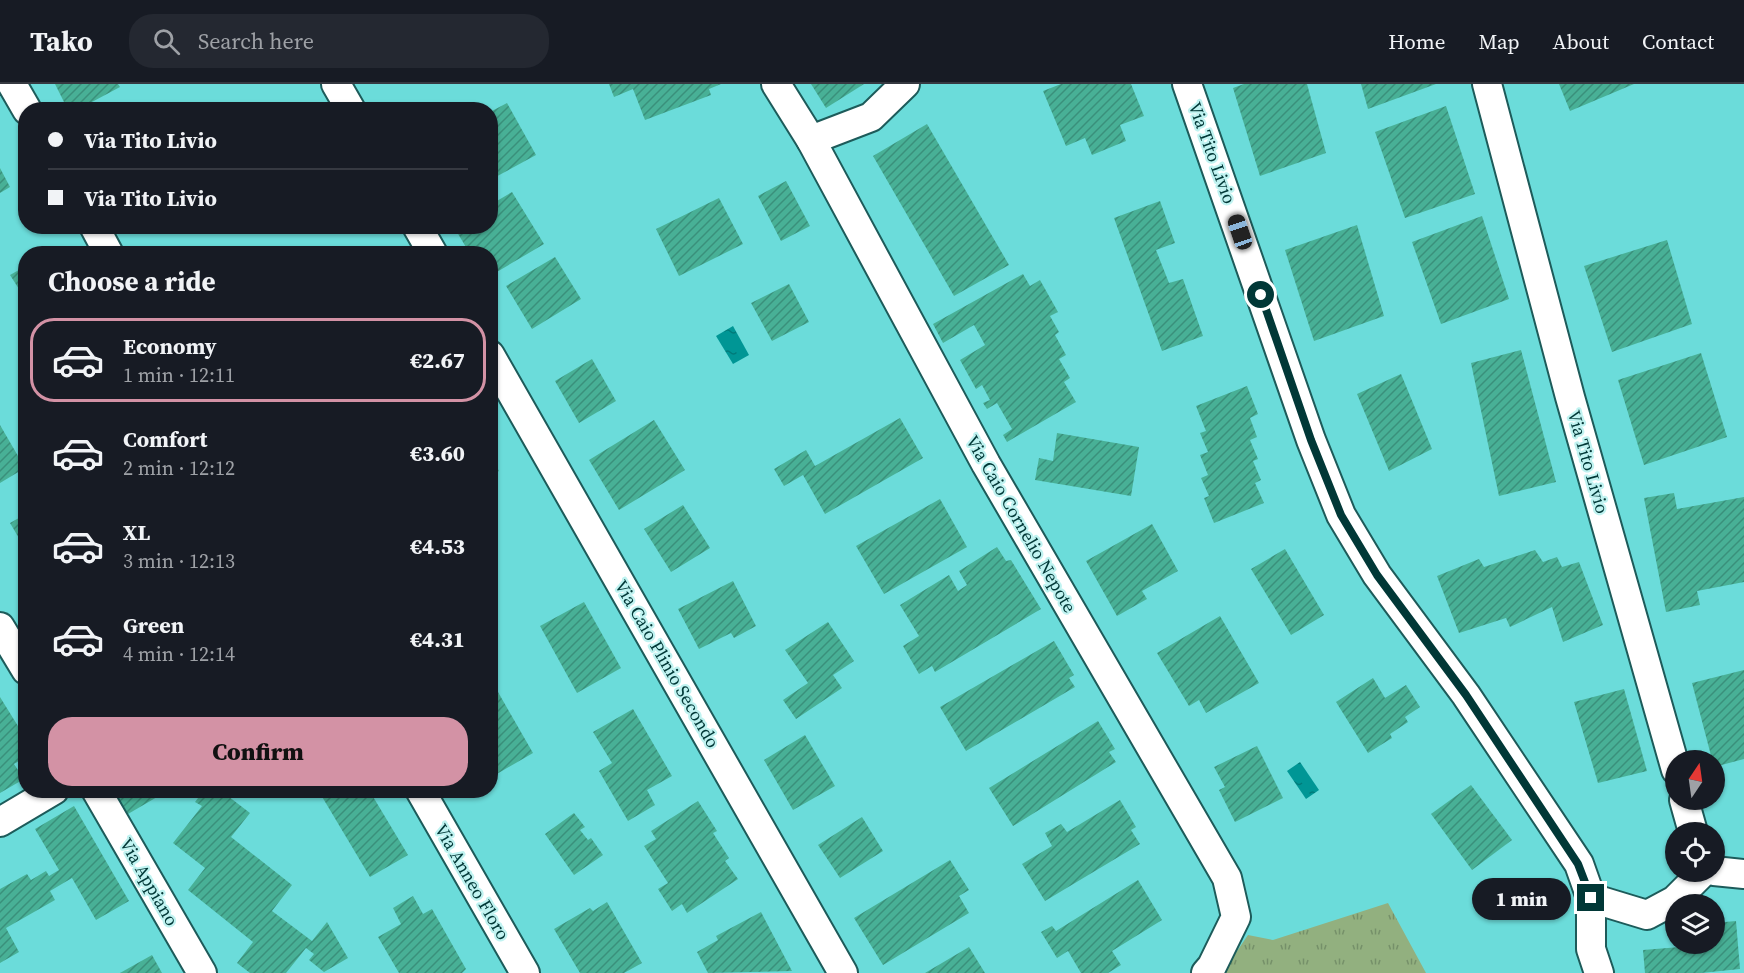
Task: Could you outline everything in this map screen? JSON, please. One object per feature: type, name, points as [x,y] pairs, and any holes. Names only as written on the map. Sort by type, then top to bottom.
[{"type":"street","points":[[12,84],[22,102]]},
{"type":"street","points":[[336,84],[346,102]]},
{"type":"street","name":"Via Caio Cornelio Nepote","points":[[776,84],[811,140],[986,464],[1227,878],[1236,917],[1209,970]]},
{"type":"street","points":[[811,140],[871,117],[905,84]]},
{"type":"street","name":"Via Tito Livio","points":[[1187,84],[1311,440],[1341,515],[1377,575],[1466,695],[1578,864],[1591,898]]},
{"type":"street","name":"Via Tito Livio","points":[[1487,84],[1569,397],[1670,750]]},
{"type":"street","name":"Via Caio Plinio Secondo","points":[[498,371],[843,973]]},
{"type":"street","points":[[11,631],[18,649]]},
{"type":"street","points":[[0,822],[40,798]]},
{"type":"street","name":"Via Appiano","points":[[101,798],[202,973]]},
{"type":"street","name":"Via Anneo Floro","points":[[425,798],[525,973]]},
{"type":"street","points":[[1725,872],[1744,874]]},
{"type":"street","points":[[1599,973],[1591,949],[1591,898],[1647,915],[1675,900],[1693,882]]},
{"type":"green space","points":[[1388,903],[1426,973],[1222,973],[1248,935],[1273,940]]},
{"type":"water","points":[[733,326],[749,355],[733,364],[716,336]]},
{"type":"water","points":[[1300,762],[1319,790],[1306,799],[1287,771]]},
{"type":"building","points":[[55,84],[118,84],[120,87],[92,102],[64,102]]},
{"type":"building","points":[[609,84],[721,84],[709,89],[711,95],[645,120],[633,89],[614,97]]},
{"type":"building","points":[[811,84],[864,84],[826,108]]},
{"type":"building","points":[[1061,84],[1131,84],[1144,116],[1120,125],[1126,141],[1092,155],[1085,138],[1066,146],[1043,91]]},
{"type":"building","points":[[1244,84],[1307,84],[1326,153],[1260,176],[1233,88]]},
{"type":"building","points":[[1361,84],[1436,84],[1368,109]]},
{"type":"building","points":[[1559,84],[1634,84],[1570,111]]},
{"type":"building","points":[[507,103],[536,155],[498,176],[498,108]]},
{"type":"building","points":[[1446,106],[1475,194],[1405,218],[1375,132]]},
{"type":"building","points":[[927,124],[1009,265],[954,296],[873,156]]},
{"type":"building","points":[[0,168],[10,187],[0,193]]},
{"type":"building","points":[[786,181],[810,226],[781,241],[758,196]]},
{"type":"building","points":[[512,192],[544,244],[498,271],[498,246],[465,246],[458,234],[498,234],[498,200]]},
{"type":"building","points":[[719,198],[743,244],[679,276],[656,229]]},
{"type":"building","points":[[1160,201],[1175,243],[1156,250],[1169,283],[1183,279],[1203,336],[1162,351],[1114,218]]},
{"type":"building","points":[[1482,216],[1509,299],[1441,324],[1412,242]]},
{"type":"building","points":[[1357,225],[1384,316],[1314,341],[1285,250]]},
{"type":"building","points":[[1667,240],[1692,324],[1612,352],[1584,266]]},
{"type":"building","points":[[555,257],[581,299],[532,329],[506,286]]},
{"type":"building","points":[[18,270],[18,288],[10,275]]},
{"type":"building","points":[[1023,274],[1030,286],[1040,280],[1058,312],[1050,316],[1059,332],[1055,335],[1066,355],[1059,359],[1070,378],[1064,382],[1076,402],[1007,442],[1003,435],[1012,429],[997,403],[987,409],[983,403],[990,400],[982,385],[976,389],[960,360],[985,345],[974,325],[943,343],[933,324]]},
{"type":"building","points":[[789,284],[809,322],[772,341],[751,303]]},
{"type":"building","points":[[1521,350],[1556,482],[1499,496],[1471,363]]},
{"type":"building","points":[[1701,353],[1727,437],[1644,465],[1618,380]]},
{"type":"building","points":[[592,359],[616,401],[579,423],[555,381]]},
{"type":"building","points":[[1401,374],[1432,449],[1389,471],[1357,394]]},
{"type":"building","points":[[1247,386],[1258,414],[1250,418],[1257,437],[1250,440],[1258,459],[1253,461],[1261,480],[1255,483],[1264,503],[1214,523],[1204,498],[1209,496],[1201,478],[1208,475],[1200,455],[1208,452],[1200,433],[1206,431],[1196,406]]},
{"type":"building","points":[[900,418],[923,458],[825,514],[803,475],[784,486],[774,469],[806,450],[815,466]]},
{"type":"building","points":[[654,420],[685,470],[619,510],[589,460]]},
{"type":"building","points":[[0,425],[18,456],[18,472],[0,483]]},
{"type":"building","points":[[1057,433],[1139,447],[1131,496],[1035,480],[1039,458],[1053,461]]},
{"type":"building","points":[[1674,493],[1677,509],[1744,497],[1744,582],[1697,591],[1700,605],[1666,612],[1644,498]]},
{"type":"building","points":[[940,499],[967,547],[884,594],[856,546]]},
{"type":"building","points":[[683,505],[710,548],[671,572],[644,529]]},
{"type":"building","points":[[18,518],[18,536],[10,523]]},
{"type":"building","points":[[1152,524],[1178,571],[1142,591],[1147,599],[1117,616],[1086,561]]},
{"type":"building","points":[[997,547],[1006,561],[1011,560],[1041,609],[935,672],[932,666],[919,674],[903,646],[919,636],[900,605],[949,575],[958,591],[967,585],[959,571]]},
{"type":"building","points":[[1285,549],[1324,615],[1291,635],[1251,569]]},
{"type":"building","points":[[1535,550],[1543,562],[1557,557],[1562,567],[1579,562],[1603,625],[1563,642],[1552,607],[1510,627],[1506,618],[1459,633],[1437,576],[1479,559],[1484,567]]},
{"type":"building","points":[[733,581],[756,626],[734,638],[731,633],[699,649],[678,609]]},
{"type":"building","points":[[584,602],[621,668],[577,693],[540,626]]},
{"type":"building","points":[[1220,616],[1259,683],[1206,713],[1199,700],[1189,706],[1157,653]]},
{"type":"building","points":[[828,622],[854,661],[833,675],[842,688],[796,719],[783,700],[808,683],[785,650]]},
{"type":"building","points":[[1054,641],[1074,675],[1069,678],[1075,687],[966,751],[940,707]]},
{"type":"building","points":[[1744,670],[1744,759],[1725,764],[1725,750],[1710,750],[1692,683]]},
{"type":"building","points":[[1373,678],[1385,698],[1406,685],[1420,707],[1405,717],[1408,722],[1390,734],[1392,738],[1368,753],[1336,702]]},
{"type":"building","points":[[1624,689],[1647,771],[1598,783],[1574,702]]},
{"type":"building","points":[[498,692],[533,753],[498,773]]},
{"type":"building","points":[[0,697],[18,726],[18,762],[14,764],[18,770],[18,782],[0,793]]},
{"type":"building","points":[[633,709],[672,776],[647,790],[655,805],[628,821],[599,771],[612,763],[593,732]]},
{"type":"building","points":[[1098,721],[1115,749],[1109,752],[1116,762],[1013,826],[989,788]]},
{"type":"building","points":[[805,735],[835,786],[793,810],[764,760]]},
{"type":"building","points":[[1257,746],[1283,798],[1235,822],[1219,790],[1225,787],[1214,767]]},
{"type":"building","points":[[1471,785],[1512,840],[1472,870],[1431,814]]},
{"type":"building","points":[[118,798],[155,798],[128,814]]},
{"type":"building","points":[[198,798],[230,798],[250,813],[231,837],[292,885],[272,911],[312,941],[327,922],[348,958],[324,972],[309,960],[314,954],[306,948],[286,973],[250,973],[237,963],[253,942],[188,890],[205,868],[173,843],[202,806],[195,802]]},
{"type":"building","points":[[323,798],[374,798],[408,855],[370,877]]},
{"type":"building","points":[[1120,800],[1136,827],[1131,830],[1140,844],[1045,901],[1022,864],[1052,846],[1045,833],[1061,824],[1067,832]]},
{"type":"building","points":[[698,801],[717,831],[713,833],[729,858],[725,861],[738,879],[687,913],[682,904],[672,911],[658,889],[668,883],[644,846],[656,839],[651,831]]},
{"type":"building","points":[[74,806],[129,901],[96,920],[72,878],[50,891],[55,900],[6,928],[19,952],[0,963],[0,889],[27,874],[31,880],[46,871],[49,876],[59,870],[35,829]]},
{"type":"building","points":[[574,813],[585,827],[580,830],[588,840],[591,838],[603,855],[574,875],[545,834]]},
{"type":"building","points":[[862,817],[883,851],[840,878],[818,845]]},
{"type":"building","points":[[950,860],[969,890],[959,896],[969,913],[883,965],[854,918]]},
{"type":"building","points":[[1138,880],[1162,920],[1112,951],[1121,965],[1108,973],[1081,973],[1068,951],[1057,958],[1041,932],[1052,926],[1056,931]]},
{"type":"building","points":[[413,896],[423,914],[432,909],[466,969],[462,973],[399,973],[378,937],[401,924],[393,908]]},
{"type":"building","points":[[607,902],[642,963],[624,973],[580,973],[554,929],[590,908],[593,911]]},
{"type":"building","points":[[761,912],[792,971],[708,973],[697,952],[718,940],[716,936]]},
{"type":"building","points":[[1736,921],[1740,969],[1701,973],[1645,973],[1643,950],[1665,948],[1665,954],[1725,954],[1725,922]]},
{"type":"building","points":[[969,947],[985,973],[925,973]]},
{"type":"building","points":[[152,955],[162,973],[120,973]]},
{"type":"route","points":[[1261,295],[1311,440],[1341,515],[1377,575],[1466,695],[1578,864],[1591,898]]}]
